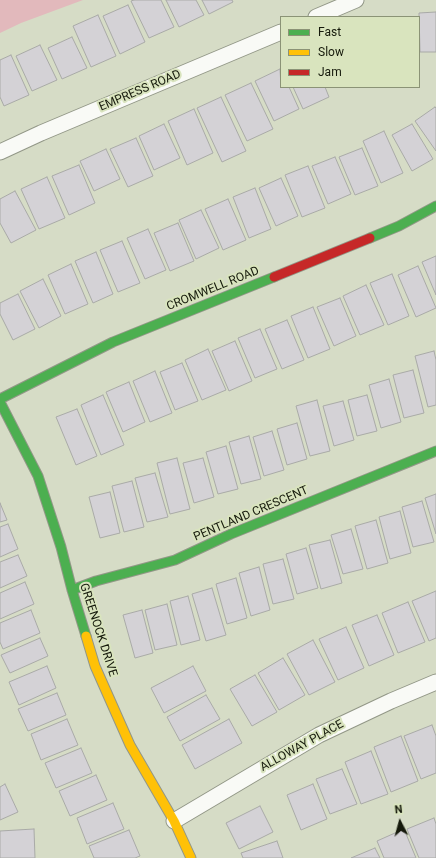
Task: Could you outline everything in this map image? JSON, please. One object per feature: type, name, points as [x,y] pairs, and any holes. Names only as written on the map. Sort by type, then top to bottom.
[{"type":"street","points":[[318,16],[356,0]]},
{"type":"street","name":"EMPRESS ROAD","points":[[0,152],[41,133],[280,32]]},
{"type":"street","name":"CROMWELL ROAD","points":[[0,399],[114,342],[399,226],[436,206]]},
{"type":"street","name":"GREENOCK DRIVE","points":[[0,402],[38,476],[61,547],[72,590],[95,666],[104,688],[130,745],[174,821],[191,858]]},
{"type":"street","name":"PENTLAND CRESCENT","points":[[72,590],[96,581],[175,560],[231,534],[436,451]]},
{"type":"street","name":"ALLOWAY PLACE","points":[[174,821],[319,735],[391,701],[436,682]]},
{"type":"shaded area","points":[[0,0],[83,0],[21,23],[0,33]]},
{"type":"building","points":[[161,0],[174,27],[149,38],[131,1]]},
{"type":"building","points":[[166,0],[196,0],[204,15],[179,27]]},
{"type":"building","points":[[202,0],[232,0],[233,2],[209,14]]},
{"type":"building","points":[[128,5],[145,42],[120,54],[103,16]]},
{"type":"building","points":[[436,12],[436,52],[420,52],[419,13]]},
{"type":"building","points":[[98,15],[116,56],[91,67],[73,26]]},
{"type":"building","points":[[72,37],[87,68],[62,79],[48,48]]},
{"type":"building","points":[[40,45],[57,80],[32,91],[16,56]]},
{"type":"building","points":[[11,55],[29,95],[4,106],[0,97],[0,60]]},
{"type":"building","points":[[280,69],[280,88],[289,88],[299,109],[274,121],[255,81]]},
{"type":"building","points":[[251,83],[273,129],[247,141],[225,95]]},
{"type":"building","points":[[293,88],[325,88],[329,97],[303,109]]},
{"type":"building","points":[[221,97],[246,151],[222,162],[197,108]]},
{"type":"building","points":[[435,107],[436,108],[436,151],[415,121]]},
{"type":"building","points":[[194,109],[213,153],[187,165],[168,121]]},
{"type":"building","points":[[164,124],[180,158],[154,170],[139,136]]},
{"type":"building","points":[[412,124],[433,159],[412,171],[392,135]]},
{"type":"building","points":[[384,131],[403,173],[381,183],[363,141]]},
{"type":"building","points":[[136,138],[153,176],[128,187],[110,149]]},
{"type":"building","points":[[362,148],[378,186],[355,195],[339,157]]},
{"type":"building","points":[[106,149],[120,179],[94,191],[80,161]]},
{"type":"building","points":[[335,157],[351,194],[328,204],[312,166]]},
{"type":"building","points":[[79,165],[95,203],[69,215],[52,176]]},
{"type":"building","points":[[308,166],[325,208],[302,217],[285,175]]},
{"type":"building","points":[[47,177],[65,218],[39,229],[21,189]]},
{"type":"building","points":[[281,178],[298,216],[276,226],[259,188]]},
{"type":"building","points":[[255,188],[271,229],[249,238],[233,197]]},
{"type":"building","points":[[15,191],[36,230],[11,243],[0,223],[0,199]]},
{"type":"building","points":[[228,199],[246,240],[223,250],[205,209]]},
{"type":"building","points":[[201,210],[219,248],[196,259],[179,220]]},
{"type":"building","points":[[178,223],[194,261],[170,271],[154,233]]},
{"type":"building","points":[[148,229],[166,270],[145,279],[127,238]]},
{"type":"building","points":[[122,241],[140,283],[118,292],[100,250]]},
{"type":"building","points":[[96,252],[113,294],[93,303],[75,261]]},
{"type":"building","points":[[436,256],[436,295],[422,262]]},
{"type":"building","points":[[71,264],[88,304],[65,314],[48,275]]},
{"type":"building","points":[[418,266],[436,308],[416,317],[398,275]]},
{"type":"building","points":[[392,274],[409,316],[388,325],[370,283]]},
{"type":"building","points":[[43,279],[61,316],[39,328],[20,291]]},
{"type":"building","points":[[366,285],[384,325],[360,335],[343,296]]},
{"type":"building","points":[[18,294],[35,329],[13,340],[0,314],[0,303]]},
{"type":"building","points":[[340,298],[356,336],[334,346],[317,307]]},
{"type":"building","points":[[313,307],[330,349],[308,358],[291,316]]},
{"type":"building","points":[[287,320],[304,360],[282,369],[265,329]]},
{"type":"building","points":[[260,329],[277,369],[255,378],[238,338]]},
{"type":"building","points":[[235,341],[252,381],[229,391],[212,351]]},
{"type":"building","points":[[208,349],[226,390],[202,400],[185,360]]},
{"type":"building","points":[[434,351],[436,360],[436,405],[428,407],[415,356]]},
{"type":"building","points":[[182,363],[198,401],[175,410],[160,372]]},
{"type":"building","points":[[413,370],[424,413],[404,418],[393,375]]},
{"type":"building","points":[[155,371],[172,413],[150,422],[133,381]]},
{"type":"building","points":[[389,379],[401,422],[381,428],[369,385]]},
{"type":"building","points":[[129,382],[145,422],[123,432],[106,392]]},
{"type":"building","points":[[103,395],[124,445],[101,455],[81,405]]},
{"type":"building","points":[[367,395],[377,431],[357,436],[348,400]]},
{"type":"building","points":[[317,400],[330,451],[310,456],[296,406]]},
{"type":"building","points":[[343,401],[354,440],[334,446],[323,406]]},
{"type":"building","points":[[77,409],[97,456],[76,465],[56,417]]},
{"type":"building","points":[[297,423],[307,459],[287,465],[277,429]]},
{"type":"building","points":[[272,431],[284,470],[264,476],[253,437]]},
{"type":"building","points":[[249,436],[261,479],[241,484],[229,442]]},
{"type":"building","points":[[226,446],[238,489],[218,494],[206,452]]},
{"type":"building","points":[[177,458],[190,509],[170,514],[157,463]]},
{"type":"building","points":[[203,458],[214,497],[194,503],[183,463]]},
{"type":"building","points":[[155,473],[168,517],[147,522],[135,478]]},
{"type":"building","points":[[132,481],[144,527],[124,532],[112,486]]},
{"type":"building","points":[[110,492],[120,533],[100,538],[89,497]]},
{"type":"building","points":[[436,494],[436,534],[425,498]]},
{"type":"building","points":[[422,501],[434,542],[413,547],[402,507]]},
{"type":"building","points":[[0,503],[7,520],[0,522]]},
{"type":"building","points":[[400,511],[411,553],[390,559],[379,517]]},
{"type":"building","points":[[376,520],[388,563],[367,569],[355,526]]},
{"type":"building","points":[[8,524],[18,549],[0,557],[0,527]]},
{"type":"building","points":[[351,529],[363,569],[343,574],[331,535]]},
{"type":"building","points":[[330,540],[342,583],[321,589],[309,545]]},
{"type":"building","points":[[306,548],[318,588],[297,594],[286,554]]},
{"type":"building","points":[[18,555],[27,576],[0,588],[0,562]]},
{"type":"building","points":[[283,559],[294,599],[273,604],[263,564]]},
{"type":"building","points":[[259,567],[270,610],[251,616],[239,573]]},
{"type":"building","points":[[236,578],[247,618],[227,624],[216,584]]},
{"type":"building","points":[[25,582],[34,604],[0,619],[0,593]]},
{"type":"building","points":[[212,588],[226,635],[206,641],[192,594]]},
{"type":"building","points":[[436,591],[436,638],[429,641],[412,601]]},
{"type":"building","points":[[188,596],[200,640],[181,645],[170,601]]},
{"type":"building","points":[[408,602],[425,642],[398,653],[382,613]]},
{"type":"building","points":[[167,604],[177,645],[155,650],[145,610]]},
{"type":"building","points":[[31,610],[40,633],[3,649],[0,642],[0,623]]},
{"type":"building","points":[[142,610],[153,653],[135,658],[123,615]]},
{"type":"building","points":[[377,615],[394,655],[369,666],[352,625]]},
{"type":"building","points":[[346,627],[364,668],[338,680],[319,639]]},
{"type":"building","points":[[40,638],[48,656],[10,673],[1,655]]},
{"type":"building","points":[[313,640],[335,682],[309,695],[287,654]]},
{"type":"building","points":[[283,658],[305,695],[279,710],[258,673]]},
{"type":"building","points":[[47,666],[56,688],[19,705],[9,682]]},
{"type":"building","points":[[193,666],[206,691],[164,713],[151,688]]},
{"type":"building","points":[[255,675],[277,712],[252,726],[230,689]]},
{"type":"building","points":[[57,693],[66,715],[28,731],[18,709]]},
{"type":"building","points":[[206,695],[220,719],[180,741],[167,717]]},
{"type":"building","points":[[67,719],[78,745],[41,760],[31,734]]},
{"type":"building","points":[[229,719],[242,743],[195,769],[182,745]]},
{"type":"building","points":[[432,725],[436,736],[436,773],[421,779],[404,736]]},
{"type":"building","points":[[401,736],[418,781],[391,792],[374,747]]},
{"type":"building","points":[[81,748],[92,773],[56,788],[45,763]]},
{"type":"building","points":[[371,751],[388,794],[361,804],[345,762]]},
{"type":"building","points":[[342,769],[357,804],[330,814],[316,779]]},
{"type":"building","points":[[96,775],[107,800],[70,816],[59,791]]},
{"type":"building","points":[[5,784],[18,812],[0,820],[0,787]]},
{"type":"building","points":[[313,784],[327,819],[301,830],[287,795]]},
{"type":"building","points":[[113,803],[124,829],[87,844],[77,818]]},
{"type":"building","points":[[260,806],[273,832],[239,849],[226,823]]},
{"type":"building","points":[[434,818],[436,824],[436,858],[419,858],[407,829]]},
{"type":"building","points":[[34,829],[35,858],[0,858],[0,831]]},
{"type":"building","points":[[404,829],[416,858],[384,858],[377,841]]},
{"type":"building","points":[[129,830],[140,856],[135,858],[94,858],[89,846]]},
{"type":"building","points":[[277,841],[283,858],[243,858],[241,853]]},
{"type":"building","points":[[375,848],[380,858],[351,858]]},
{"type":"traffic: fast","points":[[370,238],[399,226],[436,206]]},
{"type":"traffic: fast","points":[[0,399],[113,342],[274,277]]},
{"type":"traffic: fast","points":[[0,402],[38,476],[61,547],[86,636]]},
{"type":"traffic: fast","points":[[72,590],[96,581],[175,560],[231,534],[436,451]]},
{"type":"traffic: slow","points":[[86,636],[95,666],[130,745],[174,821],[191,858]]},
{"type":"traffic: jam","points":[[274,277],[370,238]]}]
